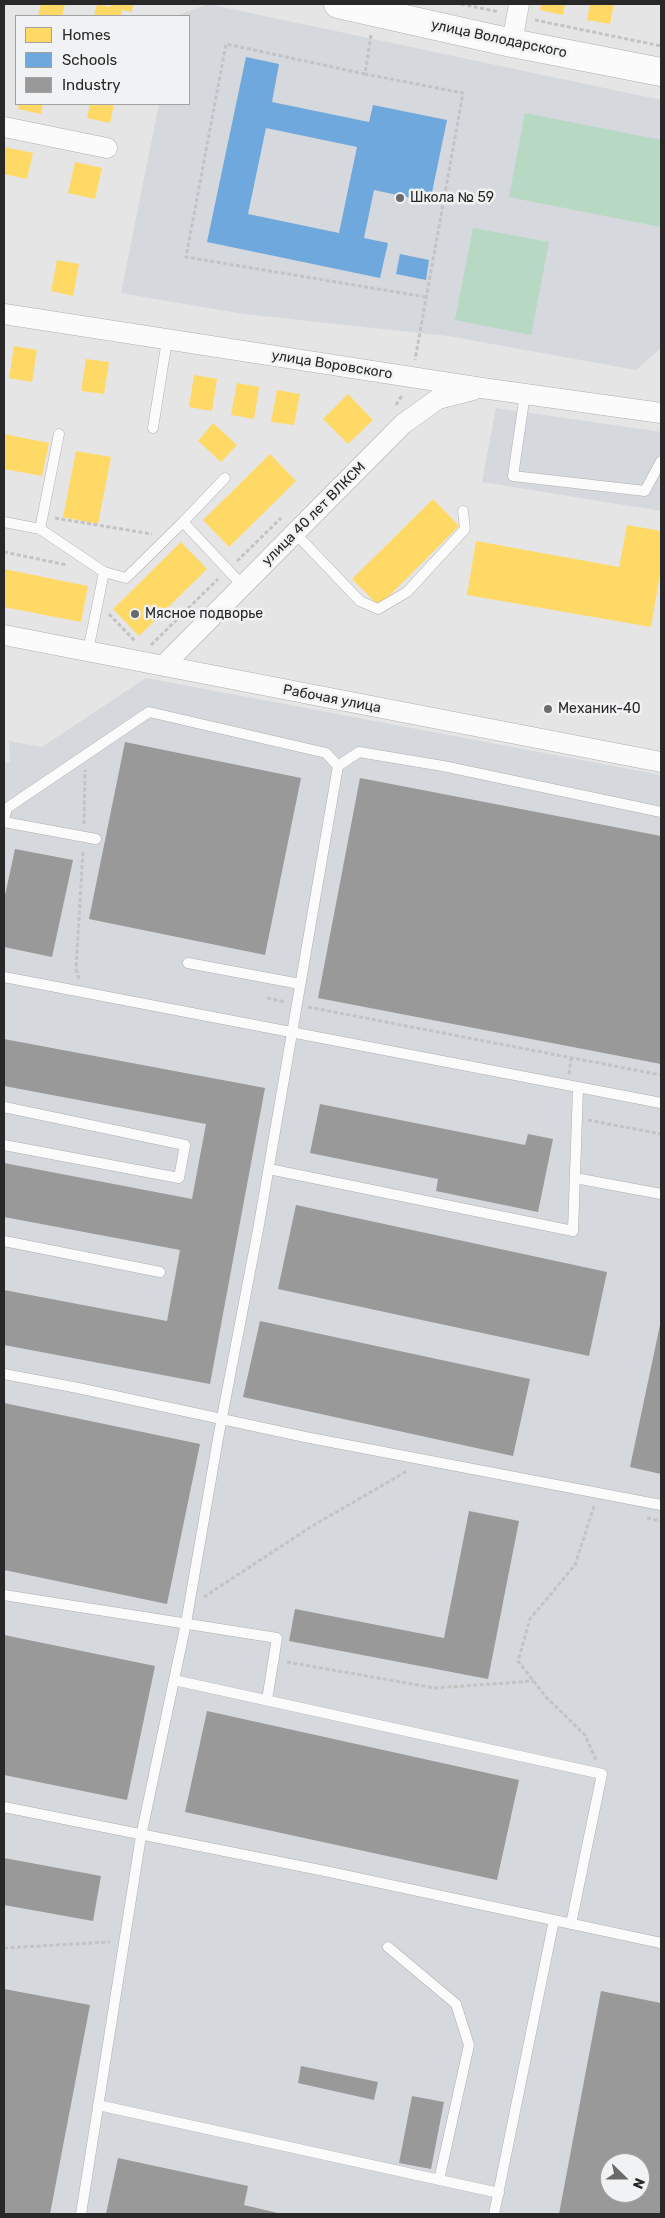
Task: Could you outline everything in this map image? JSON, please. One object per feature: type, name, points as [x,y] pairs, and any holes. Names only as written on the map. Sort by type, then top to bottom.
[{"type":"street","name":"улица Володарского","points":[[338,4],[512,43],[661,72]]},
{"type":"street","points":[[512,43],[518,10]]},
{"type":"street","points":[[4,127],[107,148]]},
{"type":"street","name":"улица Воровского","points":[[4,314],[482,388],[661,413]]},
{"type":"street","name":"улица 40 лет ВЛКСМ","points":[[163,666],[403,424],[438,399],[482,388]]},
{"type":"street","name":"Рабочая улица","points":[[4,635],[661,762]]},
{"type":"lane","points":[[153,428],[167,340]]},
{"type":"lane","points":[[524,394],[513,476],[645,491],[661,461]]},
{"type":"lane","points":[[40,529],[59,434]]},
{"type":"lane","points":[[4,522],[40,529],[104,572],[126,578],[226,478]]},
{"type":"lane","points":[[295,533],[360,601],[378,609],[407,592],[465,529],[463,511]]},
{"type":"lane","points":[[183,522],[243,586]]},
{"type":"lane","points":[[88,651],[104,572]]},
{"type":"lane","points":[[96,839],[4,821],[5,809],[149,712],[326,753],[338,766]]},
{"type":"lane","points":[[81,2214],[141,1836],[189,1607],[338,766],[359,752],[443,766],[661,812]]},
{"type":"lane","points":[[188,962],[300,984]]},
{"type":"lane","points":[[4,977],[661,1103]]},
{"type":"lane","points":[[268,1169],[573,1231],[577,1118],[573,1087]]},
{"type":"lane","points":[[4,1107],[185,1145],[179,1178],[4,1145]]},
{"type":"lane","points":[[575,1178],[661,1194]]},
{"type":"lane","points":[[4,1241],[160,1272]]},
{"type":"lane","points":[[4,1374],[222,1419],[661,1505]]},
{"type":"lane","points":[[4,1594],[277,1638],[267,1700]]},
{"type":"lane","points":[[174,1680],[602,1774],[571,1924]]},
{"type":"lane","points":[[4,1807],[141,1836],[325,1871],[661,1943]]},
{"type":"lane","points":[[494,2214],[554,1920]]},
{"type":"lane","points":[[388,1946],[456,2004],[470,2045],[439,2180]]},
{"type":"lane","points":[[98,2105],[499,2193]]},
{"type":"path","points":[[461,4],[518,10],[661,46]]},
{"type":"path","points":[[365,74],[226,44],[186,257],[426,297]]},
{"type":"path","points":[[43,516],[168,537]]},
{"type":"path","points":[[4,552],[68,565]]},
{"type":"path","points":[[82,992],[76,969],[84,836],[85,755]]},
{"type":"path","points":[[267,998],[661,1075]]},
{"type":"path","points":[[571,1057],[573,1087]]},
{"type":"path","points":[[577,1118],[661,1134]]},
{"type":"path","points":[[189,1607],[309,1528],[408,1470]]},
{"type":"path","points":[[597,1493],[575,1565],[530,1618],[518,1661],[546,1697],[585,1735],[602,1774]]},
{"type":"path","points":[[274,1659],[435,1688],[534,1681]]},
{"type":"path","points":[[4,1948],[124,1941]]},
{"type":"shaded area","name":"Школа № 59","points":[[208,4],[661,100],[661,348],[636,370],[448,336],[244,314],[121,293],[159,105],[190,105],[190,15],[179,15]]},
{"type":"shaded area","points":[[496,408],[661,432],[661,511],[482,482]]},
{"type":"shaded area","points":[[146,678],[661,775],[661,2214],[4,2214],[4,764],[10,762],[9,741],[42,747]]},
{"type":"green space","points":[[525,113],[661,140],[661,227],[509,197]]},
{"type":"green space","points":[[473,228],[549,242],[531,335],[455,320]]},
{"type":"building: Homes","points":[[41,4],[65,4],[62,15],[38,15]]},
{"type":"building: Homes","points":[[97,4],[110,7],[111,4],[133,4],[132,12],[122,10],[121,15],[94,15]]},
{"type":"building: Homes","points":[[541,4],[565,4],[563,15],[540,10]]},
{"type":"building: Homes","points":[[590,4],[614,4],[610,24],[587,20]]},
{"type":"building: Homes","points":[[19,105],[43,105],[41,114],[18,109]]},
{"type":"building: Homes","points":[[90,105],[114,105],[110,123],[87,118]]},
{"type":"building: Homes","points":[[4,147],[33,153],[27,179],[4,174]]},
{"type":"building: Homes","points":[[75,162],[102,168],[95,199],[68,193]]},
{"type":"building: Homes","points":[[57,260],[79,264],[73,296],[51,291]]},
{"type":"building: Homes","points":[[14,346],[37,350],[32,382],[9,378]]},
{"type":"building: Homes","points":[[86,359],[109,362],[104,394],[81,391]]},
{"type":"building: Homes","points":[[194,375],[217,379],[212,411],[189,407]]},
{"type":"building: Homes","points":[[237,383],[259,387],[254,419],[231,415]]},
{"type":"building: Homes","points":[[277,390],[300,394],[294,425],[271,422]]},
{"type":"building: Homes","points":[[348,394],[373,420],[348,444],[323,419]]},
{"type":"building: Homes","points":[[213,423],[237,445],[221,462],[198,441]]},
{"type":"building: Homes","points":[[4,434],[49,443],[42,476],[4,469]]},
{"type":"building: Homes","points":[[76,451],[111,457],[98,524],[63,517]]},
{"type":"building: Homes","points":[[270,454],[296,481],[229,547],[203,520]]},
{"type":"building: Homes","points":[[433,499],[459,526],[379,606],[352,579]]},
{"type":"building: Homes","points":[[627,525],[661,531],[661,568],[651,627],[467,595],[476,541],[619,567]]},
{"type":"building: Homes","points":[[181,542],[207,569],[139,636],[113,609]]},
{"type":"building: Homes","points":[[4,569],[88,586],[81,622],[4,607]]},
{"type":"building: Schools","points":[[246,57],[279,64],[272,102],[369,122],[373,105],[447,120],[430,202],[374,190],[364,238],[388,243],[380,278],[207,242]],"holes":[[[266,128],[357,147],[339,233],[248,214]]]},
{"type":"building: Schools","points":[[400,254],[429,260],[426,280],[396,274]]},
{"type":"building: Industry","points":[[125,742],[301,778],[265,955],[89,919]]},
{"type":"building: Industry","points":[[360,778],[661,836],[661,1064],[318,998]]},
{"type":"building: Industry","points":[[15,849],[73,860],[52,957],[4,947],[4,900]]},
{"type":"building: Industry","points":[[4,1039],[265,1088],[210,1384],[4,1345],[4,1290],[167,1321],[180,1250],[4,1217],[4,1163],[192,1199],[206,1124],[4,1086]]},
{"type":"building: Industry","points":[[320,1104],[525,1145],[528,1134],[553,1139],[538,1212],[436,1191],[438,1179],[310,1153]]},
{"type":"building: Industry","points":[[296,1205],[607,1272],[589,1356],[278,1289]]},
{"type":"building: Industry","points":[[260,1321],[530,1379],[513,1456],[243,1397]]},
{"type":"building: Industry","points":[[661,1325],[661,1474],[630,1467]]},
{"type":"building: Industry","points":[[4,1403],[200,1444],[167,1604],[4,1570]]},
{"type":"building: Industry","points":[[469,1511],[519,1521],[488,1679],[289,1641],[295,1609],[444,1638]]},
{"type":"building: Industry","points":[[4,1635],[155,1666],[127,1800],[4,1775]]},
{"type":"building: Industry","points":[[207,1711],[519,1780],[497,1880],[185,1812]]},
{"type":"building: Industry","points":[[4,1858],[101,1876],[93,1921],[4,1905]]},
{"type":"building: Industry","points":[[4,1989],[90,2005],[50,2214],[4,2214]]},
{"type":"building: Industry","points":[[601,1991],[661,2003],[661,2214],[559,2214]]},
{"type":"building: Industry","points":[[301,2066],[378,2082],[374,2100],[298,2083]]},
{"type":"building: Industry","points":[[412,2096],[444,2102],[431,2169],[399,2163]]},
{"type":"building: Industry","points":[[118,2158],[248,2186],[244,2205],[282,2214],[106,2214]]},
{"type":"place","name":"Школа № 59","points":[[400,198]]},
{"type":"place","name":"Мясное подворье","points":[[135,614]]},
{"type":"place","name":"Механик-40","points":[[548,709]]}]
